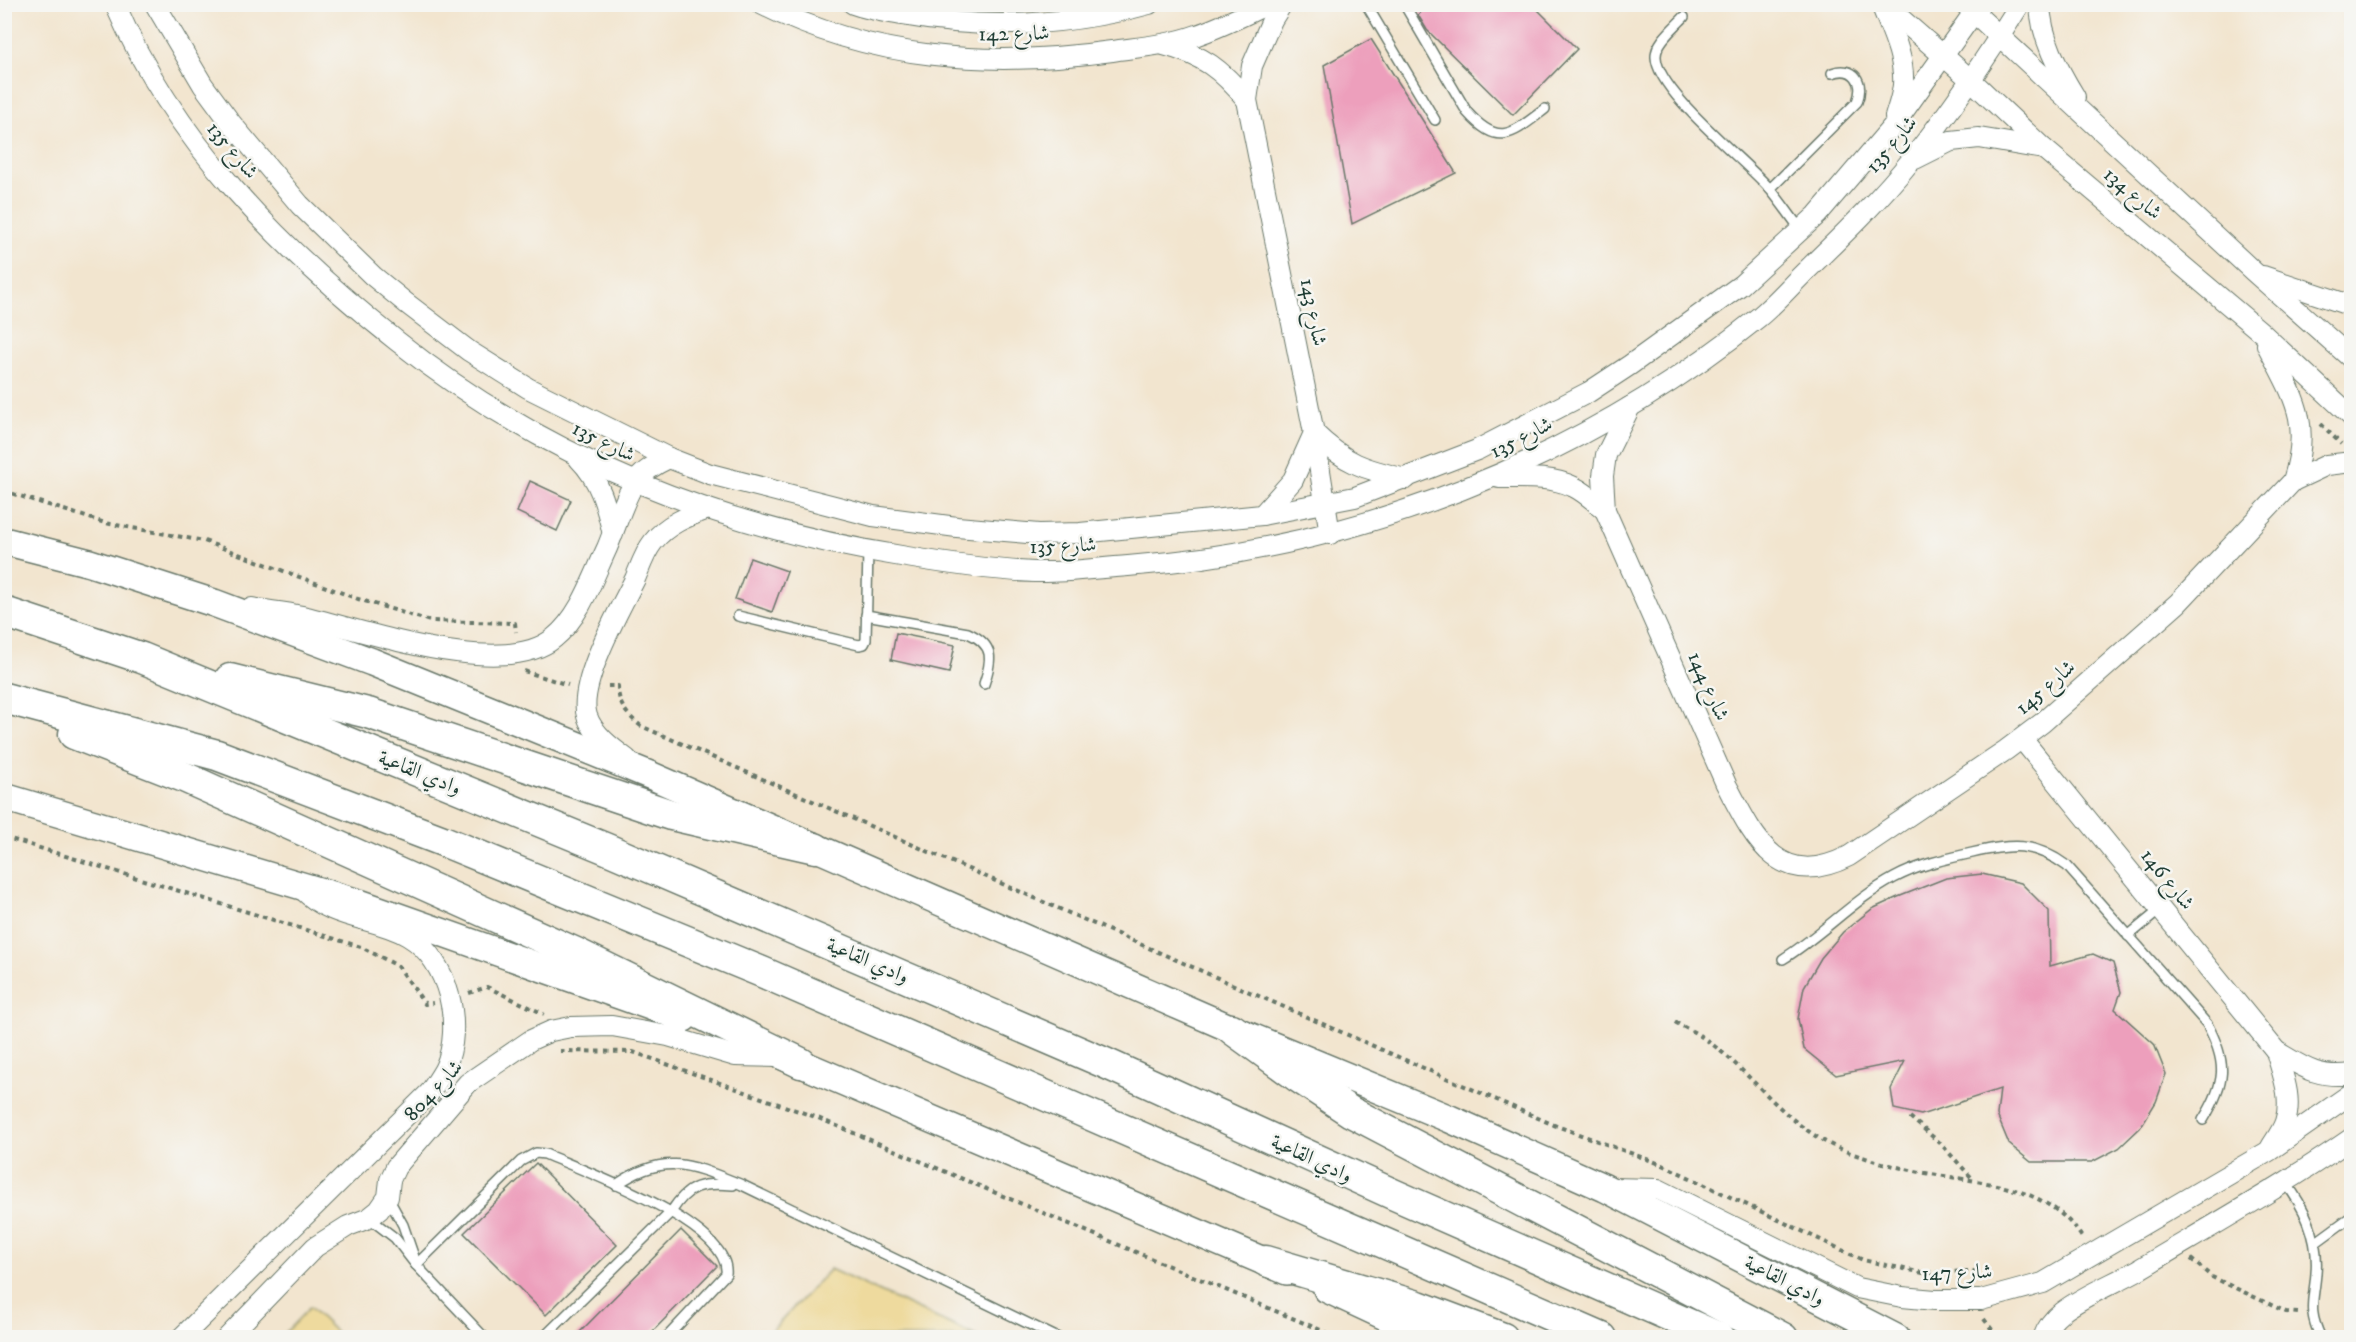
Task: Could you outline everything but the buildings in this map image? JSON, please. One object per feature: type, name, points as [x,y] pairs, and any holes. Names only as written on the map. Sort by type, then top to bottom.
[{"type":"main road","name":"وادي القاعية","points":[[4,612],[142,658],[607,849],[1106,1063],[1395,1195],[1720,1338]]},
{"type":"main road","points":[[142,658],[368,713],[671,815],[815,848]]},
{"type":"main road","points":[[4,698],[217,755],[443,840],[762,972],[1602,1338]]},
{"type":"main road","points":[[4,706],[194,781],[576,953],[793,1060]]},
{"type":"main road","points":[[1232,1029],[1351,1112],[1783,1338]]},
{"type":"main road","points":[[1266,1261],[1418,1306],[1503,1338]]},
{"type":"street","name":"شارع 135","points":[[115,4],[148,71],[183,126],[220,173],[273,232],[311,269],[375,324],[441,376],[498,413],[575,455],[634,482],[786,534],[868,551],[957,565],[1039,572],[1152,564],[1218,556],[1330,534],[1394,515],[1493,478],[1630,407],[1761,315],[1841,237],[1910,161],[1971,80],[2020,4]]},
{"type":"street","name":"شارع 135","points":[[155,4],[179,48],[231,123],[300,205],[373,276],[469,351],[518,382],[669,458],[710,474],[873,516],[957,527],[1039,534],[1080,533],[1262,515],[1355,497],[1477,450],[1589,392],[1741,285],[1817,215],[1893,126],[1944,57],[1973,8]]},
{"type":"street","name":"شارع 142","points":[[761,4],[799,23],[856,42],[930,56],[990,60],[1068,56],[1161,44],[1195,36],[1268,4]]},
{"type":"street","name":"شارع 142","points":[[853,4],[934,21],[992,25],[1069,22],[1149,4]]},
{"type":"street","name":"شارع 143","points":[[1282,4],[1268,28],[1252,66],[1247,100],[1314,433],[1330,534]]},
{"type":"street","points":[[1882,4],[1903,69],[1903,87],[1893,126]]},
{"type":"street","name":"شارع 134","points":[[1882,4],[1971,80],[2044,149],[2261,332],[2352,417]]},
{"type":"street","points":[[2040,4],[2040,19],[2057,67],[2089,120]]},
{"type":"street","name":"شارع 134","points":[[1973,8],[2089,120],[2352,359]]},
{"type":"street","name":"شارع 143","points":[[1161,44],[1190,52],[1212,64],[1229,78],[1247,100]]},
{"type":"street","points":[[1910,161],[1951,141],[1969,139],[2009,142],[2044,149]]},
{"type":"street","points":[[2254,272],[2352,306]]},
{"type":"street","name":"شارع 145","points":[[2261,332],[2292,394],[2300,419],[2301,456],[2293,481]]},
{"type":"street","name":"شارع 144","points":[[1630,407],[1606,455],[1603,476],[1605,510],[1738,808],[1768,852],[1777,860],[1789,865]]},
{"type":"street","points":[[1262,515],[1293,480],[1314,433],[1348,462],[1406,479]]},
{"type":"street","points":[[575,455],[590,472],[602,491],[613,534]]},
{"type":"street","name":"وادي القاعية","points":[[214,603],[300,615],[384,638],[459,652],[499,655],[539,649],[555,638],[581,604],[634,482],[650,467],[669,458]]},
{"type":"street","name":"شارع 145","points":[[1789,865],[1803,867],[1833,865],[2022,739],[2178,603],[2293,481],[2327,465],[2351,462]]},
{"type":"street","name":"شارع 144","points":[[1493,478],[1537,478],[1556,481],[1576,487],[1605,510]]},
{"type":"street","name":"وادي القاعية","points":[[652,776],[615,750],[591,725],[586,715],[589,686],[600,650],[653,542],[680,519],[708,509]]},
{"type":"street","name":"وادي القاعية","points":[[4,542],[90,563],[214,603],[393,670],[652,776],[1232,1029],[1449,1119],[1605,1188],[1896,1338]]},
{"type":"street","name":"شارع 146","points":[[2022,739],[2276,1050],[2313,1072],[2330,1076],[2352,1074]]},
{"type":"street","points":[[4,797],[297,884],[457,937],[684,1018],[793,1060],[1266,1261],[1432,1338]]},
{"type":"street","name":"شارع 804","points":[[181,1338],[430,1092],[445,1068],[451,1046],[450,999],[435,963],[418,944],[408,936],[325,907],[312,900],[297,884]]},
{"type":"street","name":"شارع 804","points":[[227,1338],[315,1247],[348,1226],[369,1218],[388,1197],[390,1180],[396,1167],[468,1083],[531,1040],[551,1031],[580,1026],[612,1026],[668,1036],[735,1056],[793,1060]]},
{"type":"street","name":"شارع 146","points":[[2270,1151],[2285,1122],[2288,1107],[2288,1092],[2276,1050]]},
{"type":"street","name":"شارع 147","points":[[1605,1188],[1658,1189],[1857,1288],[1913,1298],[1976,1300],[2043,1283],[2270,1151],[2352,1093]]},
{"type":"street","points":[[2043,1338],[2047,1328],[2062,1312],[2285,1182],[2352,1138]]},
{"type":"street","points":[[1389,1318],[1422,1338]]},
{"type":"lane","points":[[1366,4],[1435,120]]},
{"type":"lane","points":[[1404,4],[1467,112],[1478,124],[1490,132],[1503,136],[1515,132],[1545,109]]},
{"type":"lane","points":[[1684,17],[1659,45],[1655,56],[1659,68],[1679,98],[1770,189],[1801,230]]},
{"type":"lane","points":[[1770,189],[1857,102],[1861,93],[1860,84],[1854,75],[1846,71],[1832,73]]},
{"type":"lane","points":[[738,616],[859,645],[864,644],[866,640],[868,551]]},
{"type":"lane","points":[[866,615],[968,633],[978,638],[986,646],[990,655],[990,665],[984,684]]},
{"type":"lane","points":[[1783,960],[1804,946],[1850,908],[1894,878],[1935,861],[2002,846],[2017,845],[2035,848],[2067,866],[2207,1024],[2217,1043],[2222,1063],[2222,1080],[2216,1099],[2203,1120]]},
{"type":"lane","points":[[2128,936],[2161,909]]},
{"type":"lane","points":[[417,1264],[512,1169],[529,1155],[545,1154],[671,1212],[699,1231],[721,1253],[727,1267],[724,1279],[666,1338]]},
{"type":"lane","points":[[616,1185],[637,1172],[664,1164],[704,1170],[742,1185],[1058,1338]]},
{"type":"lane","points":[[2285,1182],[2297,1198],[2306,1216],[2315,1243],[2316,1275],[2312,1302],[2313,1315],[2321,1338]]},
{"type":"lane","points":[[543,1338],[671,1212],[679,1199],[693,1189],[717,1183],[742,1185]]},
{"type":"lane","points":[[388,1197],[403,1225],[417,1264]]},
{"type":"lane","points":[[2315,1243],[2352,1216]]},
{"type":"lane","points":[[369,1218],[395,1238],[486,1338]]},
{"type":"path","points":[[2300,419],[2317,420],[2349,452],[2351,462]]},
{"type":"path","points":[[4,491],[105,523],[204,541],[358,599],[430,621],[514,623],[524,673],[564,685],[618,686],[618,697],[622,707],[640,726],[1554,1125],[1663,1165],[1863,1260],[1923,1273],[1974,1272],[1979,1311],[1984,1321],[2002,1338]]},
{"type":"path","points":[[4,837],[361,946],[398,966],[425,1004],[487,987],[543,1012],[551,1031],[555,1051],[633,1052],[818,1118],[1323,1331],[1334,1338]]},
{"type":"path","points":[[1675,1022],[1699,1035],[1718,1050],[1778,1107],[1813,1134],[1843,1150],[1891,1165],[1921,1172],[1973,1178],[2041,1199],[2057,1209],[2075,1226],[2092,1255]]},
{"type":"path","points":[[1910,1117],[1940,1143],[1973,1178]]},
{"type":"path","points":[[2178,1245],[2212,1277],[2286,1312],[2313,1315]]},
{"type":"sand","points":[[830,1269],[978,1337],[766,1337]]},
{"type":"sand","points":[[310,1307],[341,1337],[281,1337]]}]
